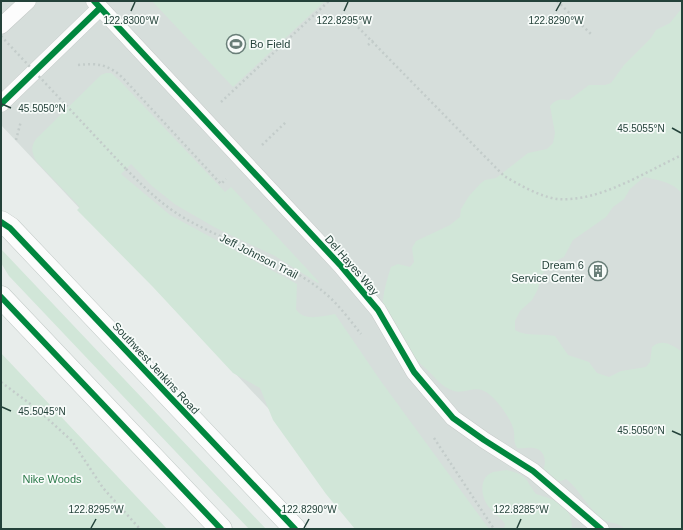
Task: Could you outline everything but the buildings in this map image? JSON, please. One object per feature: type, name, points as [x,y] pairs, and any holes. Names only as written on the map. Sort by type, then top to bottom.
[{"type":"main road","name":"Southwest Jenkins Road","points":[[1,222],[16,234],[296,529]]},
{"type":"main road","points":[[1,297],[221,529]]},
{"type":"lane","points":[[1,26],[28,1]]},
{"type":"lane","points":[[1,104],[97,4]]},
{"type":"lane","name":"Del Hayes Way","points":[[97,4],[245,161],[341,266],[378,310],[414,372],[453,418],[484,440],[533,471],[601,529]]},
{"type":"path","points":[[224,100],[329,1]]},
{"type":"path","points":[[558,1],[592,35]]},
{"type":"path","points":[[351,20],[504,176],[532,191],[557,199],[578,198],[612,189],[682,155]]},
{"type":"path","points":[[368,45],[373,41]]},
{"type":"path","points":[[76,66],[95,63],[112,68],[221,184],[286,122]]},
{"type":"path","points":[[44,92],[50,87]]},
{"type":"path","points":[[16,140],[23,119]]},
{"type":"path","points":[[1,382],[37,409],[72,441],[103,488],[140,529]]},
{"type":"path","points":[[433,436],[494,529]]},
{"type":"shaded area","points":[[1,1],[682,1],[682,529],[382,529],[1,125]]},
{"type":"green space","name":"Bo Field","points":[[152,1],[325,1],[233,87]]},
{"type":"green space","points":[[682,8],[682,194],[670,184],[644,177],[630,189],[624,199],[613,207],[606,217],[573,240],[564,257],[549,264],[541,276],[538,289],[532,300],[520,311],[515,321],[515,330],[529,334],[555,336],[568,355],[589,362],[597,373],[609,377],[621,371],[646,367],[650,362],[652,347],[656,344],[664,343],[671,345],[682,352],[682,529],[624,529],[620,525],[608,522],[597,515],[566,479],[561,481],[552,481],[543,470],[545,460],[540,451],[531,448],[517,448],[513,428],[509,418],[490,395],[478,389],[458,392],[445,387],[387,331],[383,319],[383,304],[391,267],[398,264],[410,267],[414,262],[412,248],[416,241],[450,225],[460,217],[461,209],[469,196],[485,180],[496,178],[528,153],[547,149],[553,143],[555,133],[550,106],[554,102],[559,100],[569,100],[589,85],[605,85],[611,83],[624,65],[651,38],[656,30],[670,23]]},
{"type":"green space","points":[[111,73],[119,80],[225,192],[231,187],[319,282],[318,283],[275,256],[216,228],[176,205],[152,186],[131,164],[121,174],[170,215],[297,284],[296,309],[303,316],[319,317],[335,314],[380,380],[489,529],[355,529],[326,494],[273,420],[260,388],[233,373],[153,287],[77,210],[80,207],[36,161],[32,148],[36,139],[101,75]]},
{"type":"green space","points":[[1,249],[266,529],[249,529],[9,276],[1,263]]},
{"type":"green space","name":"Nike Woods","points":[[1,353],[167,529],[1,529]]},
{"type":"green space","points":[[507,470],[523,476],[536,494],[556,501],[562,505],[569,514],[572,529],[504,529],[505,524],[488,506],[482,488],[484,479],[487,476],[493,472]]},
{"type":"cycle path","points":[[94,1],[341,266],[378,310],[414,372],[453,418],[484,440],[533,471],[601,529]]},
{"type":"cycle path","points":[[1,104],[100,8]]},
{"type":"cycle path","points":[[1,222],[10,228],[295,529]]},
{"type":"cycle path","points":[[1,297],[221,529]]},
{"type":"place","name":"Bo Field","points":[[236,44]]},
{"type":"place","name":"Dream 6 Service Center","points":[[598,271]]}]
